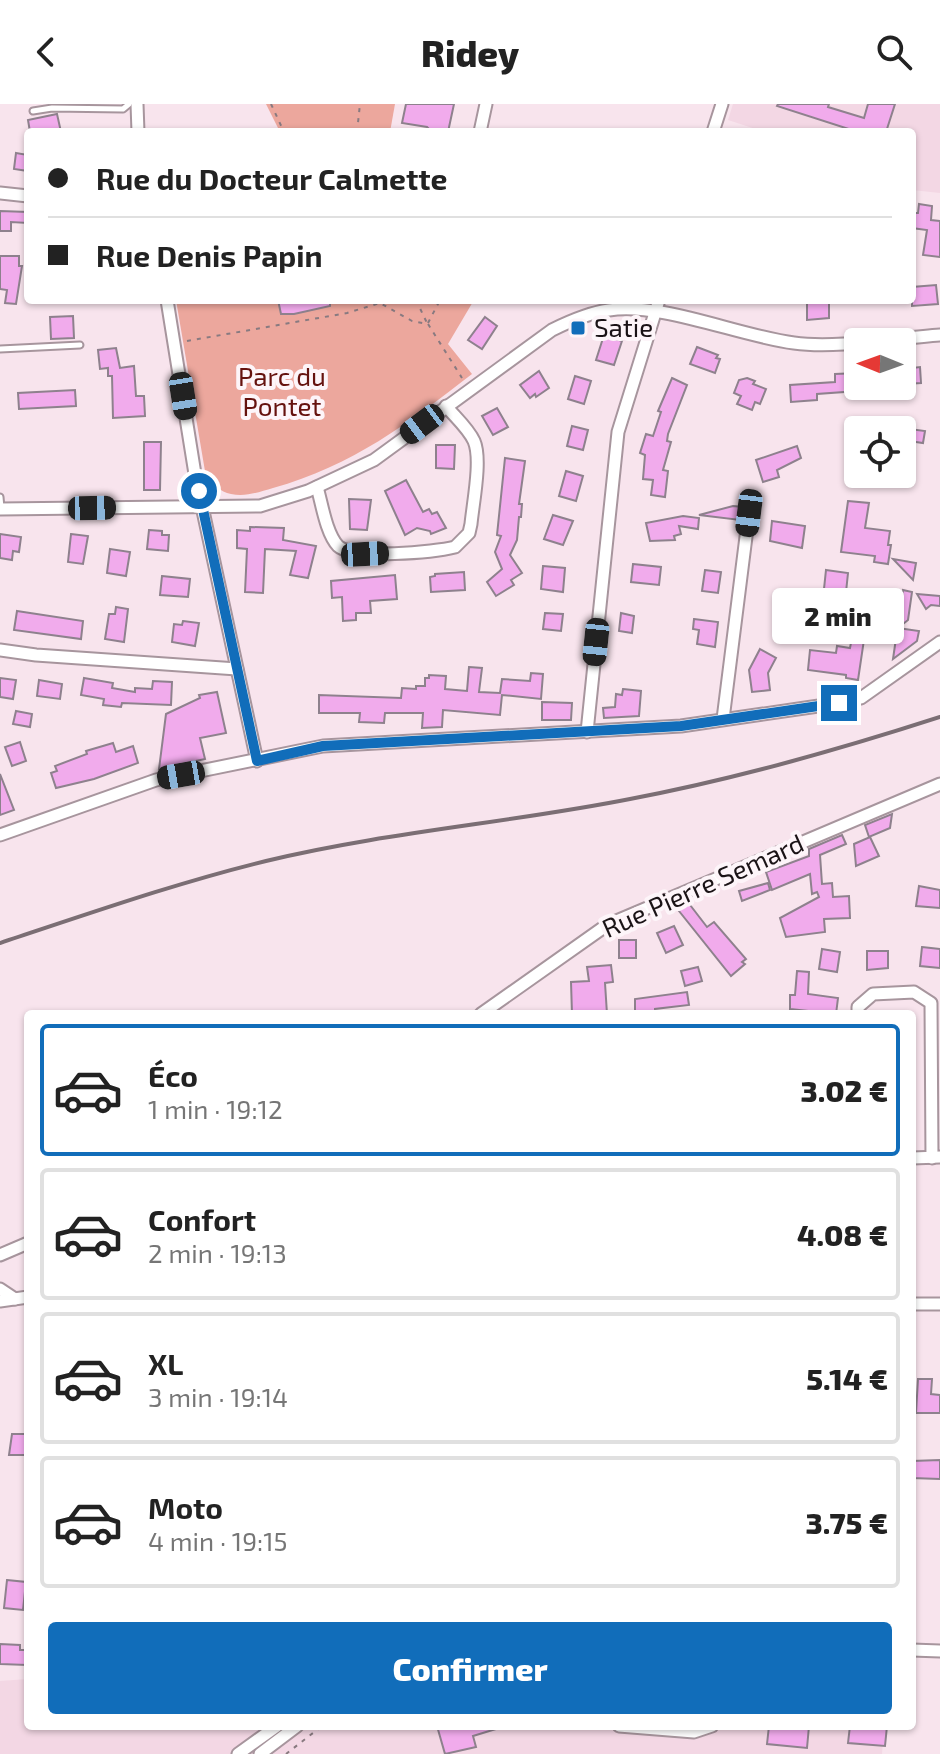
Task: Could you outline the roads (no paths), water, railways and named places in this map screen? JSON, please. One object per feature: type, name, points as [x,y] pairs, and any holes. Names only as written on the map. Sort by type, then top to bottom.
[{"type":"street","points":[[137,104],[138,128]]},
{"type":"street","points":[[481,128],[486,104]]},
{"type":"street","points":[[714,128],[722,104]]},
{"type":"street","points":[[0,193],[24,196]]},
{"type":"street","points":[[168,304],[202,507],[257,761]]},
{"type":"street","points":[[0,509],[260,506],[317,487],[374,460],[552,330],[578,317],[657,306],[794,343],[940,335]]},
{"type":"street","points":[[587,732],[618,432],[657,306]]},
{"type":"street","points":[[317,487],[331,533],[337,545],[344,549],[365,554],[455,547],[469,533],[476,455],[475,443],[446,406]]},
{"type":"street","points":[[723,719],[749,513]]},
{"type":"street","points":[[0,835],[156,780],[323,746],[681,726],[861,698],[940,642]]},
{"type":"street","points":[[0,650],[237,669]]},
{"type":"street","name":"Rue Pierre Semard","points":[[487,1010],[607,925],[940,784]]},
{"type":"street","points":[[858,1010],[873,994],[914,992],[931,1003],[936,1158]]},
{"type":"street","points":[[0,1255],[24,1245]]},
{"type":"street","points":[[0,1289],[22,1298]]},
{"type":"street","points":[[0,1301],[22,1298]]},
{"type":"street","points":[[916,1304],[940,1304]]},
{"type":"street","points":[[916,1650],[940,1651]]},
{"type":"street","points":[[238,1754],[271,1730]]},
{"type":"street","points":[[260,1754],[292,1730]]},
{"type":"street","points":[[669,1730],[700,1730]]},
{"type":"lane","points":[[33,111],[52,108],[123,109],[129,104]]},
{"type":"lane","points":[[0,349],[80,345]]},
{"type":"lane","points":[[0,497],[0,509]]},
{"type":"railway","points":[[0,943],[165,889],[266,861],[356,842],[670,791],[786,763],[940,717]]},
{"type":"place","name":"Satie","points":[[578,328]]},
{"type":"park label","name":"Parc du Pontet","points":[[282,392]]}]
